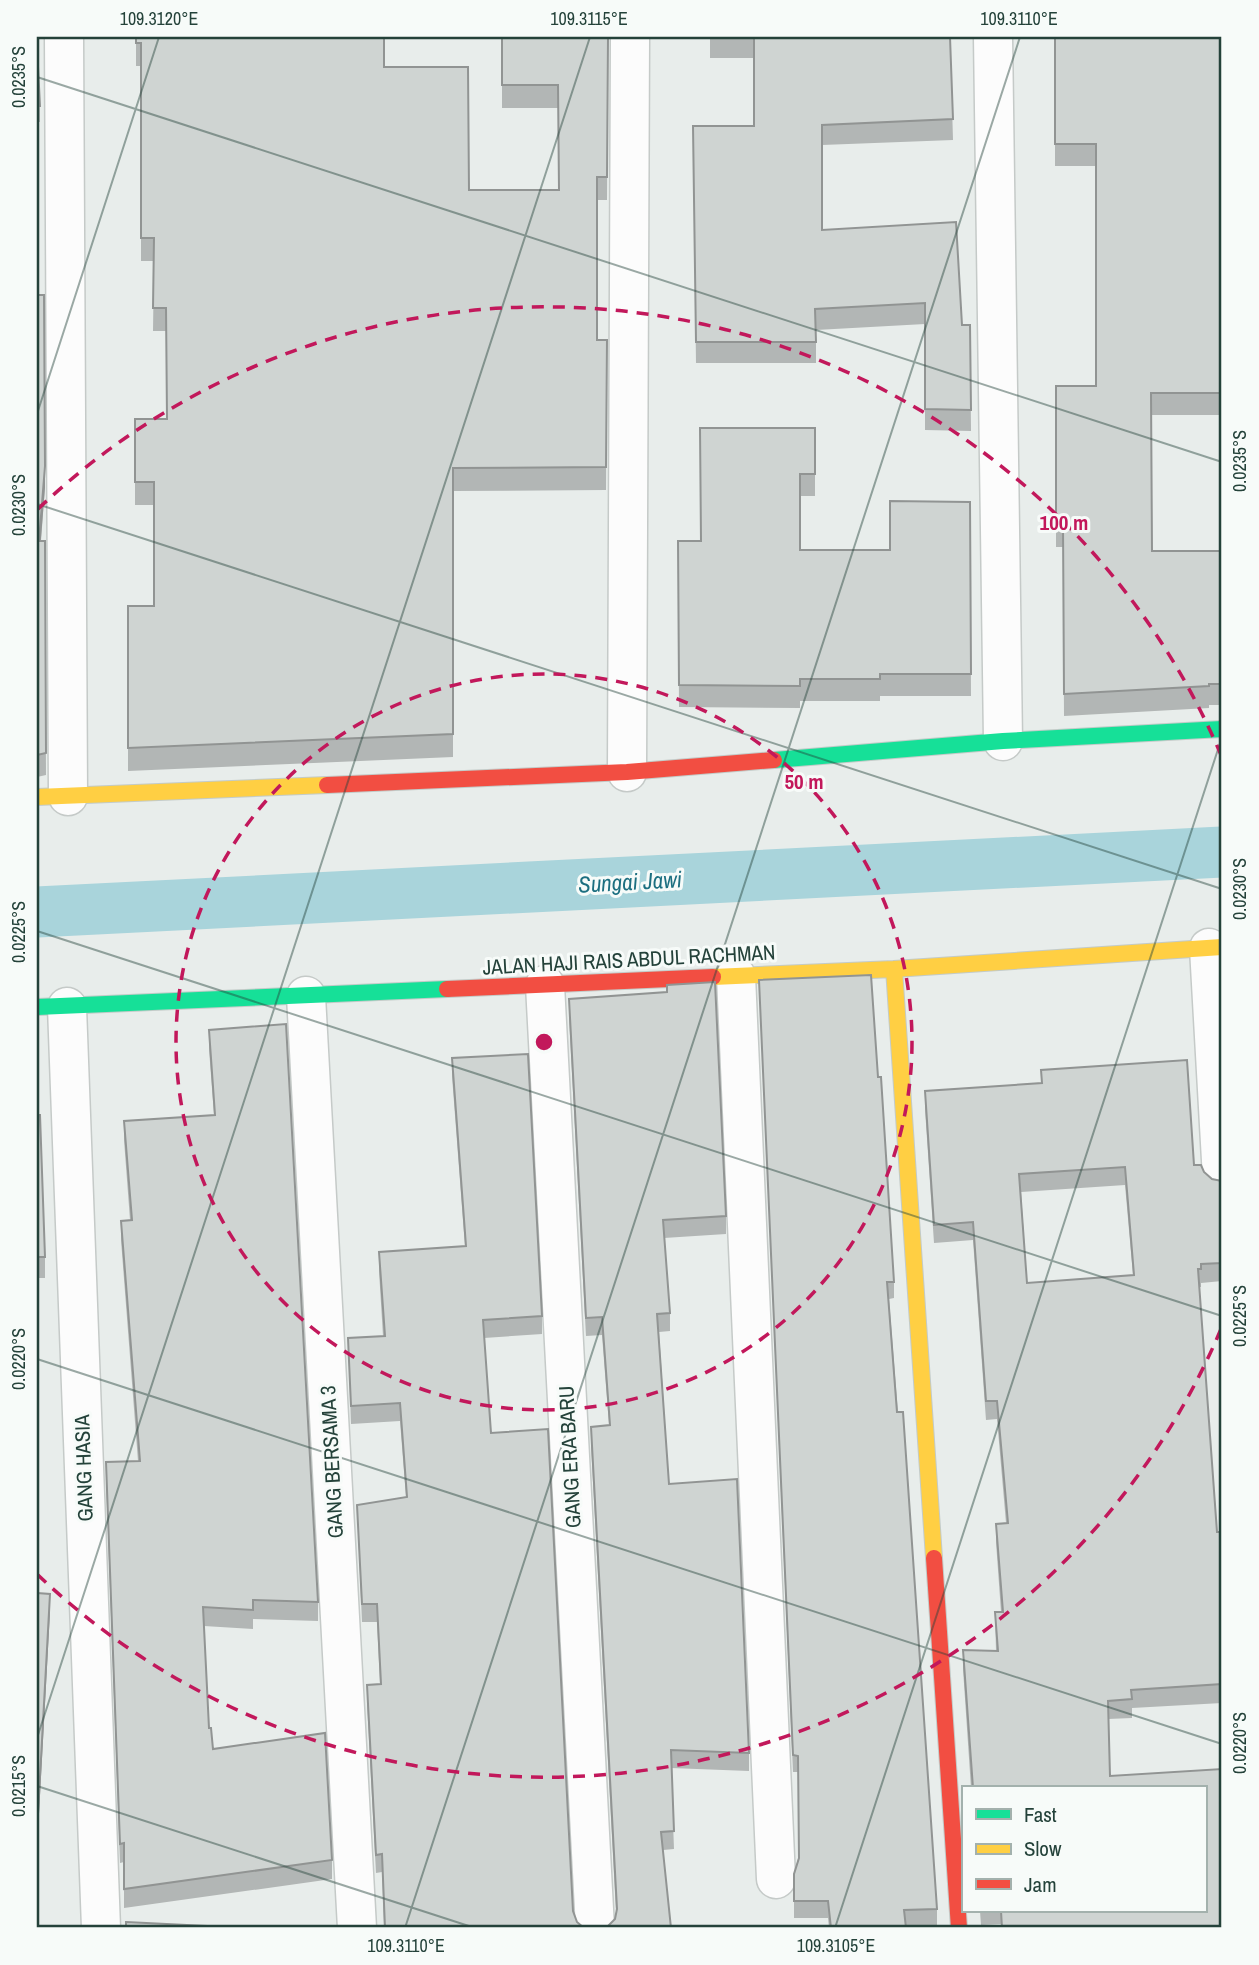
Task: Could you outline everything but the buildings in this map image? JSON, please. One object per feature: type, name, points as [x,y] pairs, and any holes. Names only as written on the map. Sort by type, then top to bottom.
[{"type":"street","points":[[64,37],[53,797],[627,772],[1003,741],[1222,729]]},
{"type":"street","points":[[627,772],[630,37]]},
{"type":"street","points":[[993,37],[1003,741]]},
{"type":"street","points":[[1216,948],[1222,1178]]},
{"type":"street","name":"JALAN HAJI RAIS ABDUL RACHMAN","points":[[52,1007],[894,969],[1216,948]]},
{"type":"street","points":[[894,969],[959,1928]]},
{"type":"street","points":[[736,976],[776,1879]]},
{"type":"street","name":"GANG ERA BARU","points":[[545,985],[595,1928]]},
{"type":"street","name":"GANG BERSAMA 3","points":[[306,996],[357,1928]]},
{"type":"street","name":"GANG HASIA","points":[[52,1007],[101,1928]]},
{"type":"waterway","name":"Sungai Jawi","points":[[37,912],[1222,852]]},
{"type":"traffic: fast","points":[[774,760],[1003,741],[1222,729]]},
{"type":"traffic: fast","points":[[37,1007],[447,989]]},
{"type":"traffic: slow","points":[[37,797],[327,785]]},
{"type":"traffic: slow","points":[[713,977],[894,969],[1222,947]]},
{"type":"traffic: slow","points":[[894,969],[934,1558]]},
{"type":"traffic: jam","points":[[327,785],[627,772],[774,760]]},
{"type":"traffic: jam","points":[[447,989],[713,977]]},
{"type":"traffic: jam","points":[[934,1558],[959,1928]]}]
